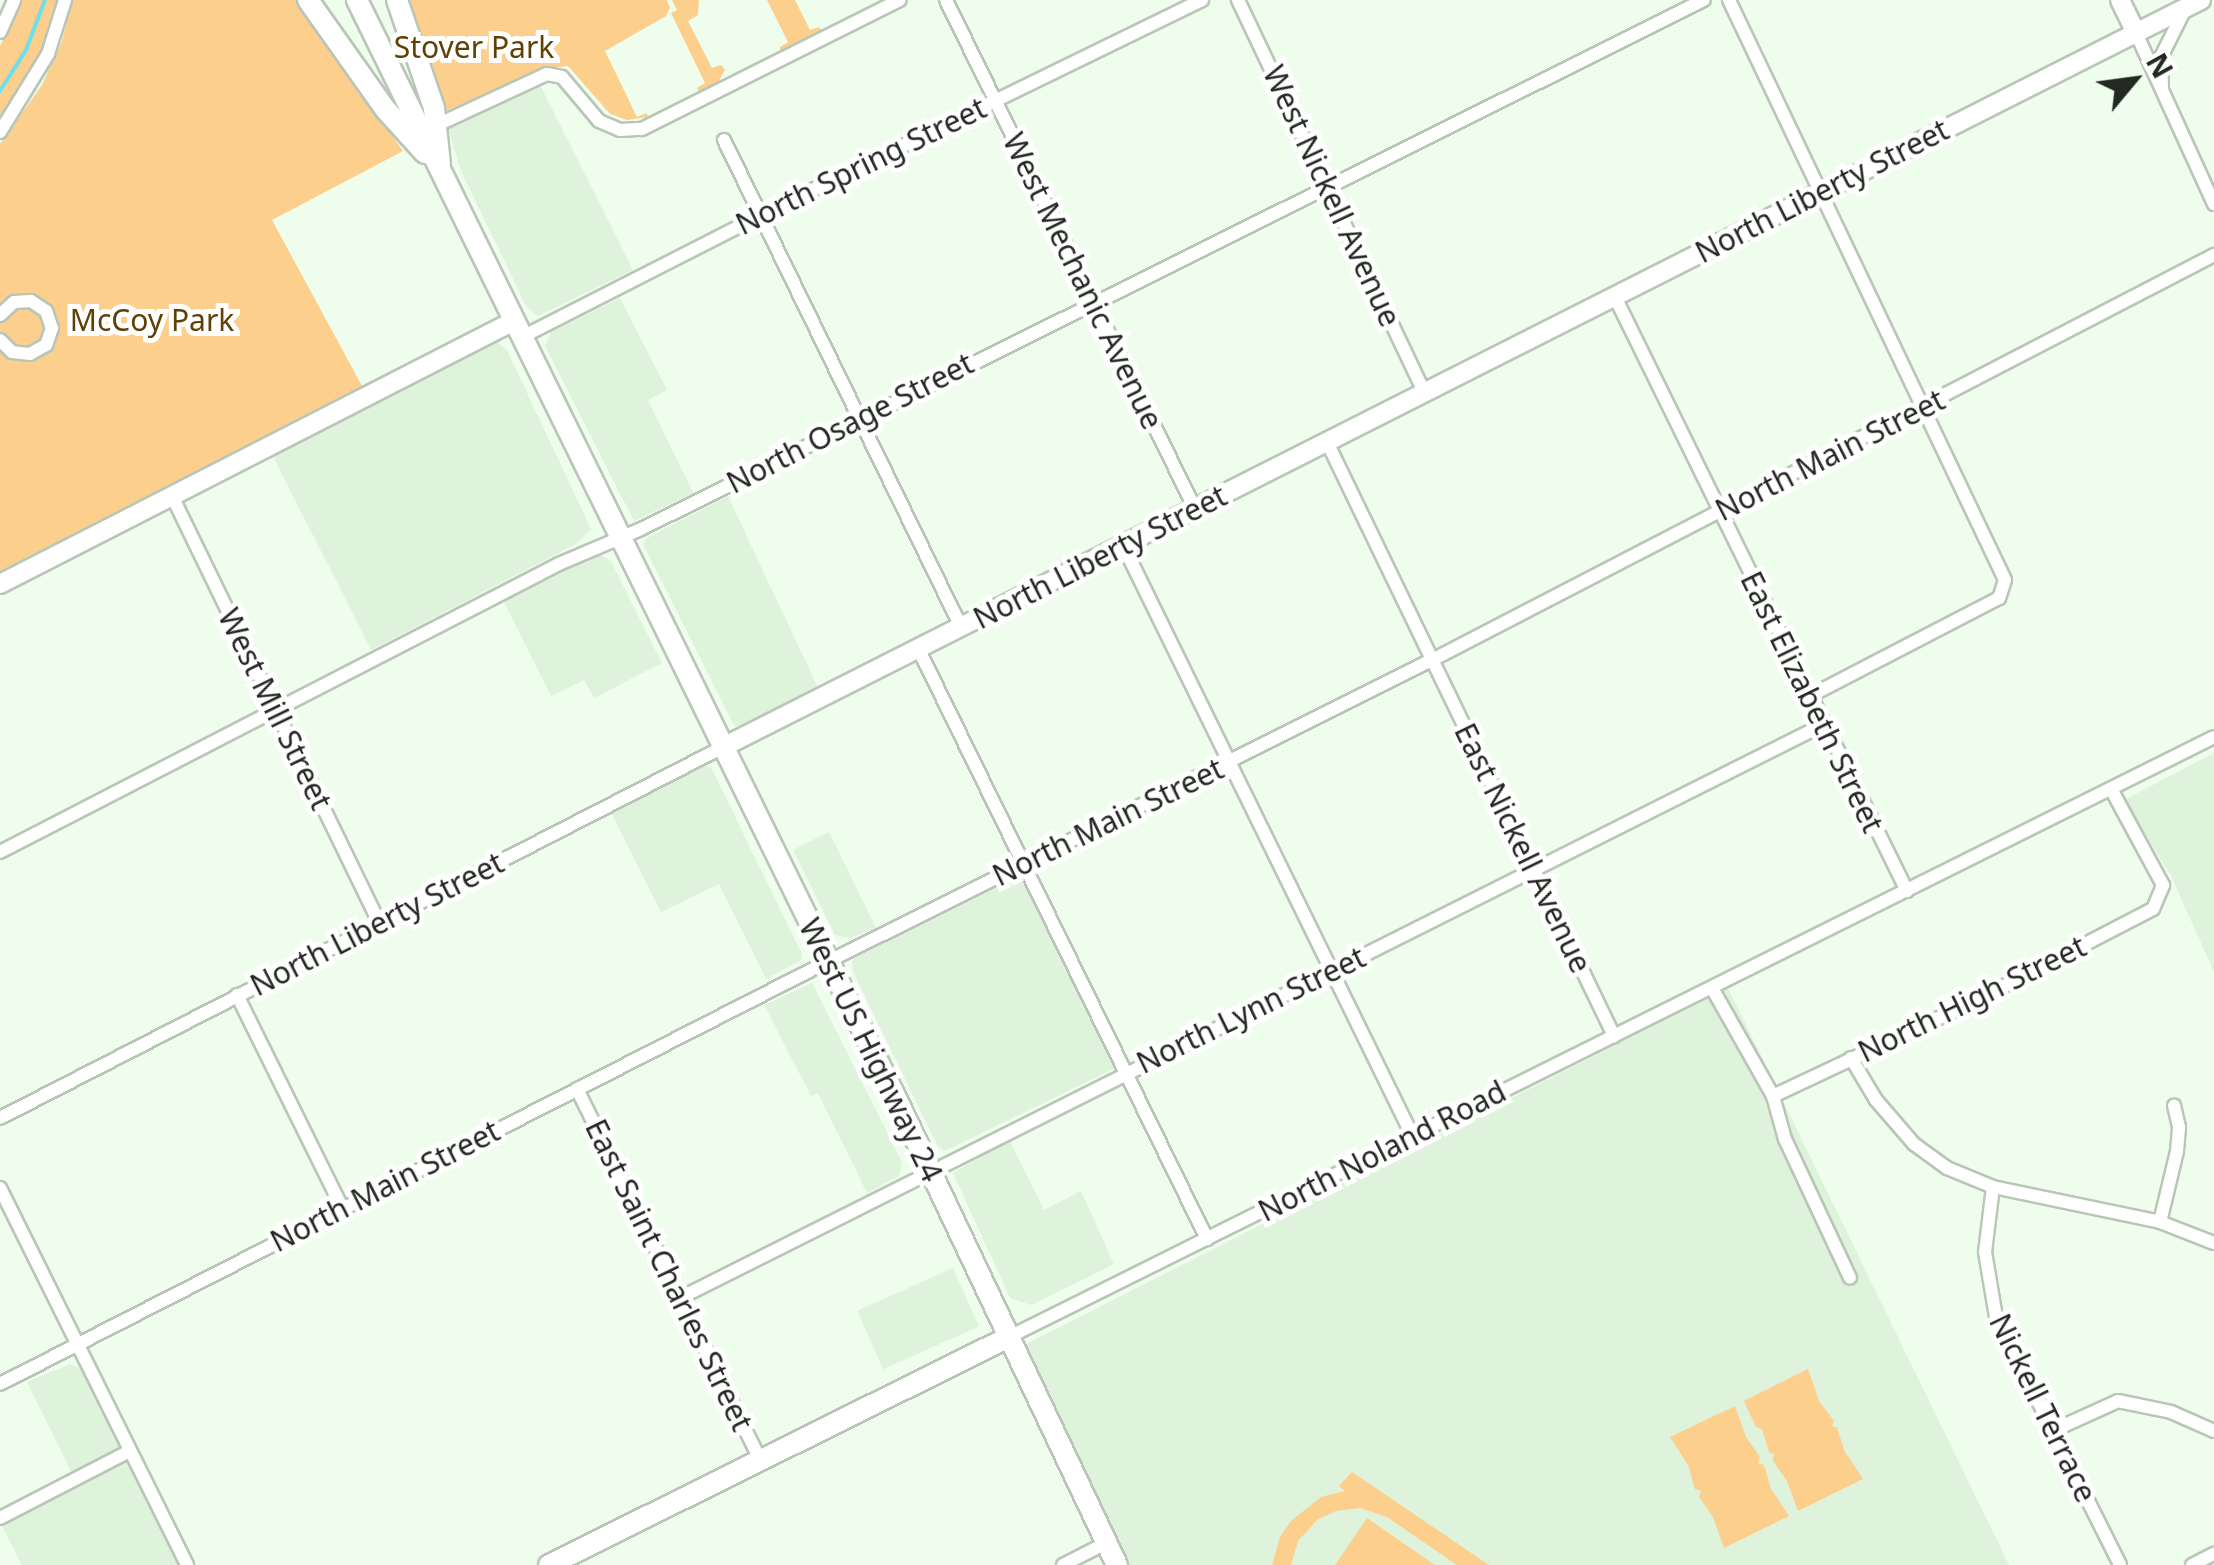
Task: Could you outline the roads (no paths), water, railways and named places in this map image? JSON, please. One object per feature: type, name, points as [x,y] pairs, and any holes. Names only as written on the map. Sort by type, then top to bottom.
[{"type":"main road","points":[[308,0],[386,110],[440,171]]},
{"type":"main road","points":[[357,0],[440,171]]},
{"type":"main road","points":[[397,0],[437,125],[440,171]]},
{"type":"main road","points":[[2120,0],[2136,33]]},
{"type":"main road","name":"North Liberty Street","points":[[723,747],[2193,4]]},
{"type":"main road","name":"West US Highway 24","points":[[440,171],[930,1170],[1117,1565]]},
{"type":"main road","name":"North Spring Street","points":[[0,584],[518,329]]},
{"type":"main road","name":"North Noland Road","points":[[550,1565],[1007,1338]]},
{"type":"street","points":[[0,32],[14,0]]},
{"type":"street","points":[[0,132],[48,54],[65,0]]},
{"type":"street","points":[[437,125],[547,74],[562,77],[600,121],[620,130],[642,129],[900,0]]},
{"type":"street","name":"West Mechanic Avenue","points":[[946,0],[1194,509]]},
{"type":"street","name":"North Spring Street","points":[[518,329],[1202,0]]},
{"type":"street","name":"West Nickell Avenue","points":[[1238,0],[1426,393]]},
{"type":"street","name":"North Osage Street","points":[[0,852],[576,555],[620,537],[1704,0]]},
{"type":"street","points":[[1729,0],[2005,580],[1999,598],[1810,696]]},
{"type":"street","points":[[2162,95],[2161,57],[2193,4]]},
{"type":"street","points":[[2136,33],[2214,204]]},
{"type":"street","points":[[724,140],[960,627]]},
{"type":"street","name":"North Main Street","points":[[0,1384],[576,1088],[1432,660],[2214,255]]},
{"type":"street","name":"East Elizabeth Street","points":[[1616,297],[1718,513],[1907,891]]},
{"type":"street","points":[[0,314],[14,302],[32,301],[46,311],[52,328],[38,351],[21,355],[2,345]]},
{"type":"street","points":[[1327,442],[1432,660]]},
{"type":"street","name":"West Mill Street","points":[[172,496],[379,922]]},
{"type":"street","points":[[1123,545],[1412,1135]]},
{"type":"street","points":[[918,648],[1206,1238]]},
{"type":"street","name":"East Nickell Avenue","points":[[1432,660],[1614,1036]]},
{"type":"street","name":"North Lynn Street","points":[[680,1298],[1823,725]]},
{"type":"street","name":"North Noland Road","points":[[1007,1338],[2214,737]]},
{"type":"street","name":"North Liberty Street","points":[[0,1118],[723,747]]},
{"type":"street","name":"North High Street","points":[[1773,1096],[1983,997],[2152,909],[2162,885],[2110,789]]},
{"type":"street","points":[[1712,988],[1773,1096],[1785,1138],[1850,1278]]},
{"type":"street","points":[[237,995],[342,1208]]},
{"type":"street","points":[[1851,1058],[1876,1100],[1914,1144],[1947,1168],[1993,1187],[2160,1222],[2214,1242]]},
{"type":"street","name":"East Saint Charles Street","points":[[576,1088],[762,1462]]},
{"type":"street","points":[[2160,1222],[2178,1151],[2179,1127],[2174,1106]]},
{"type":"street","name":"Nickell Terrace","points":[[1993,1187],[1986,1223],[1987,1282],[1996,1317],[2120,1565]]},
{"type":"street","points":[[0,1188],[187,1565]]},
{"type":"street","points":[[2052,1431],[2118,1401],[2171,1412],[2214,1430]]},
{"type":"street","points":[[0,1518],[130,1451]]},
{"type":"street","points":[[1062,1565],[1106,1543]]},
{"type":"street","points":[[2192,1565],[2214,1554]]},
{"type":"waterway","points":[[0,91],[26,50],[45,0]]},
{"type":"park label","name":"Stover Park","points":[[474,47]]},
{"type":"park label","name":"McCoy Park","points":[[152,320]]}]
